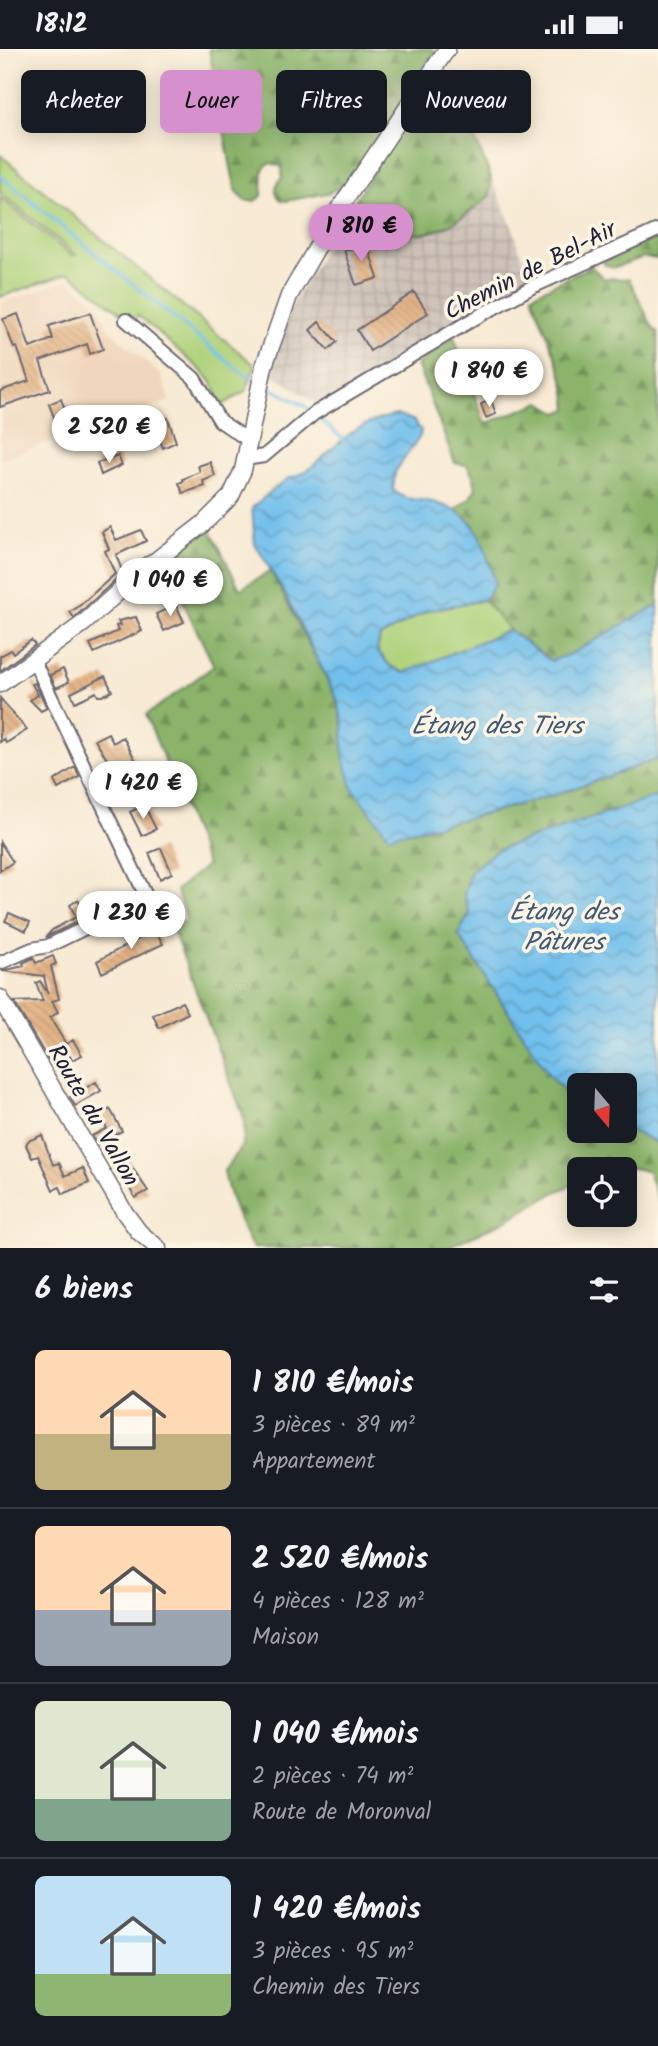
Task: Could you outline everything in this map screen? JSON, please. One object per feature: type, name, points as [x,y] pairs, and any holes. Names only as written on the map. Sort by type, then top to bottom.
[{"type":"street","points":[[0,684],[83,623],[141,572],[204,524],[227,501],[239,481],[259,383],[289,296],[339,209],[447,49]]},
{"type":"street","name":"Chemin de Bel-Air","points":[[245,459],[264,456],[312,415],[532,287],[658,230]]},
{"type":"street","points":[[126,320],[194,378],[216,417],[248,440]]},
{"type":"street","points":[[0,963],[32,949],[48,946],[102,921],[146,896],[33,659]]},
{"type":"street","name":"Route du Vallon","points":[[0,998],[125,1213],[139,1232],[158,1248]]},
{"type":"shaded area","points":[[491,177],[514,231],[528,278],[532,282],[321,406],[267,371],[289,310],[334,233],[344,237],[356,235],[397,220],[426,234],[433,232],[450,223],[492,183]]},
{"type":"shaded area","points":[[69,280],[97,304],[108,329],[161,375],[170,401],[0,459],[0,303]]},
{"type":"green space","points":[[209,49],[433,49],[445,70],[401,70],[401,133],[473,133],[491,177],[490,195],[463,217],[430,232],[409,233],[397,220],[366,233],[349,236],[334,233],[375,169],[328,193],[286,201],[278,197],[276,191],[282,178],[282,167],[271,163],[263,170],[262,196],[254,201],[245,201],[236,191],[225,133],[262,133],[262,70],[213,70]]},
{"type":"green space","points":[[0,155],[255,365],[246,391],[222,405],[211,381],[202,371],[138,315],[132,321],[69,273],[0,297],[0,197],[71,255],[76,255],[0,193]]},
{"type":"green space","points":[[658,233],[658,259],[644,257],[613,268],[604,264],[603,261]]},
{"type":"green space","points":[[591,266],[603,278],[629,279],[653,328],[658,332],[658,605],[572,653],[551,661],[509,630],[484,600],[495,584],[473,524],[455,510],[469,499],[476,488],[473,476],[467,465],[455,463],[417,364],[454,337],[485,424],[541,402],[558,413],[568,409],[559,366],[532,295]]},
{"type":"green space","points":[[207,523],[240,589],[271,571],[337,699],[343,724],[343,754],[389,835],[473,817],[557,794],[658,759],[658,796],[497,850],[471,871],[464,895],[470,914],[458,934],[551,1078],[567,1093],[567,1143],[637,1143],[637,1133],[658,1143],[658,1199],[648,1172],[637,1170],[637,1157],[567,1157],[567,1187],[503,1222],[445,1248],[253,1248],[235,1211],[224,1171],[243,1143],[244,1118],[173,930],[187,919],[176,890],[207,865],[146,715],[214,666],[166,567]]},
{"type":"green space","points":[[484,600],[509,630],[404,673],[390,666],[377,650],[379,637],[428,610]]},
{"type":"water","name":"Étang des Tiers","points":[[397,415],[413,420],[421,430],[420,436],[395,472],[393,490],[405,498],[445,506],[469,521],[487,554],[495,584],[484,600],[428,610],[380,637],[377,650],[390,666],[404,673],[509,630],[551,661],[572,653],[658,605],[658,759],[557,794],[389,836],[352,788],[343,754],[343,724],[337,699],[284,592],[255,544],[252,508],[286,480],[306,471],[356,430]]},
{"type":"water","name":"Étang des Pâtures","points":[[658,796],[658,1143],[637,1133],[637,1073],[567,1073],[567,1093],[551,1078],[458,934],[470,914],[464,895],[471,871],[497,850]]},
{"type":"building","points":[[367,244],[378,278],[356,285],[344,250]]},
{"type":"building","points":[[414,292],[428,313],[370,351],[357,330]]},
{"type":"building","points":[[90,313],[103,349],[90,354],[87,344],[40,361],[50,390],[0,407],[0,391],[29,381],[3,319],[18,314],[30,348],[53,339],[49,326]]},
{"type":"building","points":[[319,322],[337,342],[328,350],[310,330]]},
{"type":"building","points":[[485,372],[507,374],[504,392],[483,388]]},
{"type":"building","points":[[61,399],[68,418],[56,422],[49,404]]},
{"type":"building","points":[[491,400],[496,414],[486,418],[481,404]]},
{"type":"building","points":[[168,418],[176,442],[163,448],[153,424]]},
{"type":"building","points":[[118,456],[122,465],[101,475],[97,463]]},
{"type":"building","points":[[210,462],[215,476],[203,481],[205,486],[183,493],[179,483],[200,472],[198,466]]},
{"type":"building","points":[[110,527],[116,540],[141,530],[146,541],[116,555],[123,573],[74,618],[70,612],[115,574],[105,551],[109,549],[102,532]]},
{"type":"building","points":[[176,605],[184,622],[164,631],[156,614]]},
{"type":"building","points":[[136,617],[142,631],[94,653],[90,644],[118,631],[118,621]]},
{"type":"building","points":[[31,640],[35,645],[0,671],[0,656],[11,650],[13,653]]},
{"type":"building","points":[[63,669],[69,682],[56,688],[50,675]]},
{"type":"building","points":[[105,676],[112,691],[102,696],[98,696],[96,692],[75,702],[71,693]]},
{"type":"building","points":[[35,683],[47,708],[41,711],[30,700],[38,695],[32,684]]},
{"type":"building","points":[[0,698],[27,730],[6,743],[4,739],[0,742]]},
{"type":"building","points":[[108,733],[113,743],[123,737],[136,761],[120,770],[116,763],[111,766],[95,740]]},
{"type":"building","points":[[75,767],[79,777],[58,789],[54,781]]},
{"type":"building","points":[[144,805],[156,829],[142,836],[130,812]]},
{"type":"building","points":[[0,842],[13,862],[0,871]]},
{"type":"building","points":[[161,848],[172,873],[160,879],[149,853]]},
{"type":"building","points":[[78,900],[87,917],[46,937],[52,930],[76,917],[70,905]]},
{"type":"building","points":[[9,913],[30,922],[26,931],[5,921]]},
{"type":"building","points":[[153,926],[163,944],[102,973],[97,961],[146,935],[144,932]]},
{"type":"building","points":[[53,956],[56,964],[51,966],[59,999],[52,1001],[58,1012],[50,1018],[66,1044],[73,1040],[82,1055],[72,1060],[68,1053],[50,1063],[14,1002],[43,1001],[36,983],[40,981],[48,994],[44,976],[2,971],[24,966],[23,963],[33,958],[36,963]]},
{"type":"building","points":[[182,1002],[188,1013],[159,1028],[153,1015]]},
{"type":"building","points":[[96,1082],[101,1091],[75,1106],[70,1097]]},
{"type":"building","points":[[110,1109],[122,1131],[97,1144],[92,1136],[107,1128],[99,1115]]},
{"type":"building","points":[[42,1135],[53,1165],[59,1163],[65,1176],[83,1168],[89,1183],[63,1194],[60,1187],[53,1190],[38,1156],[32,1158],[26,1145],[28,1141]]},
{"type":"building","points":[[127,1160],[148,1191],[135,1198],[117,1166]]},
{"type":"waterway","points":[[0,176],[254,380]]},
{"type":"waterway","points":[[265,385],[305,406],[343,439]]}]
